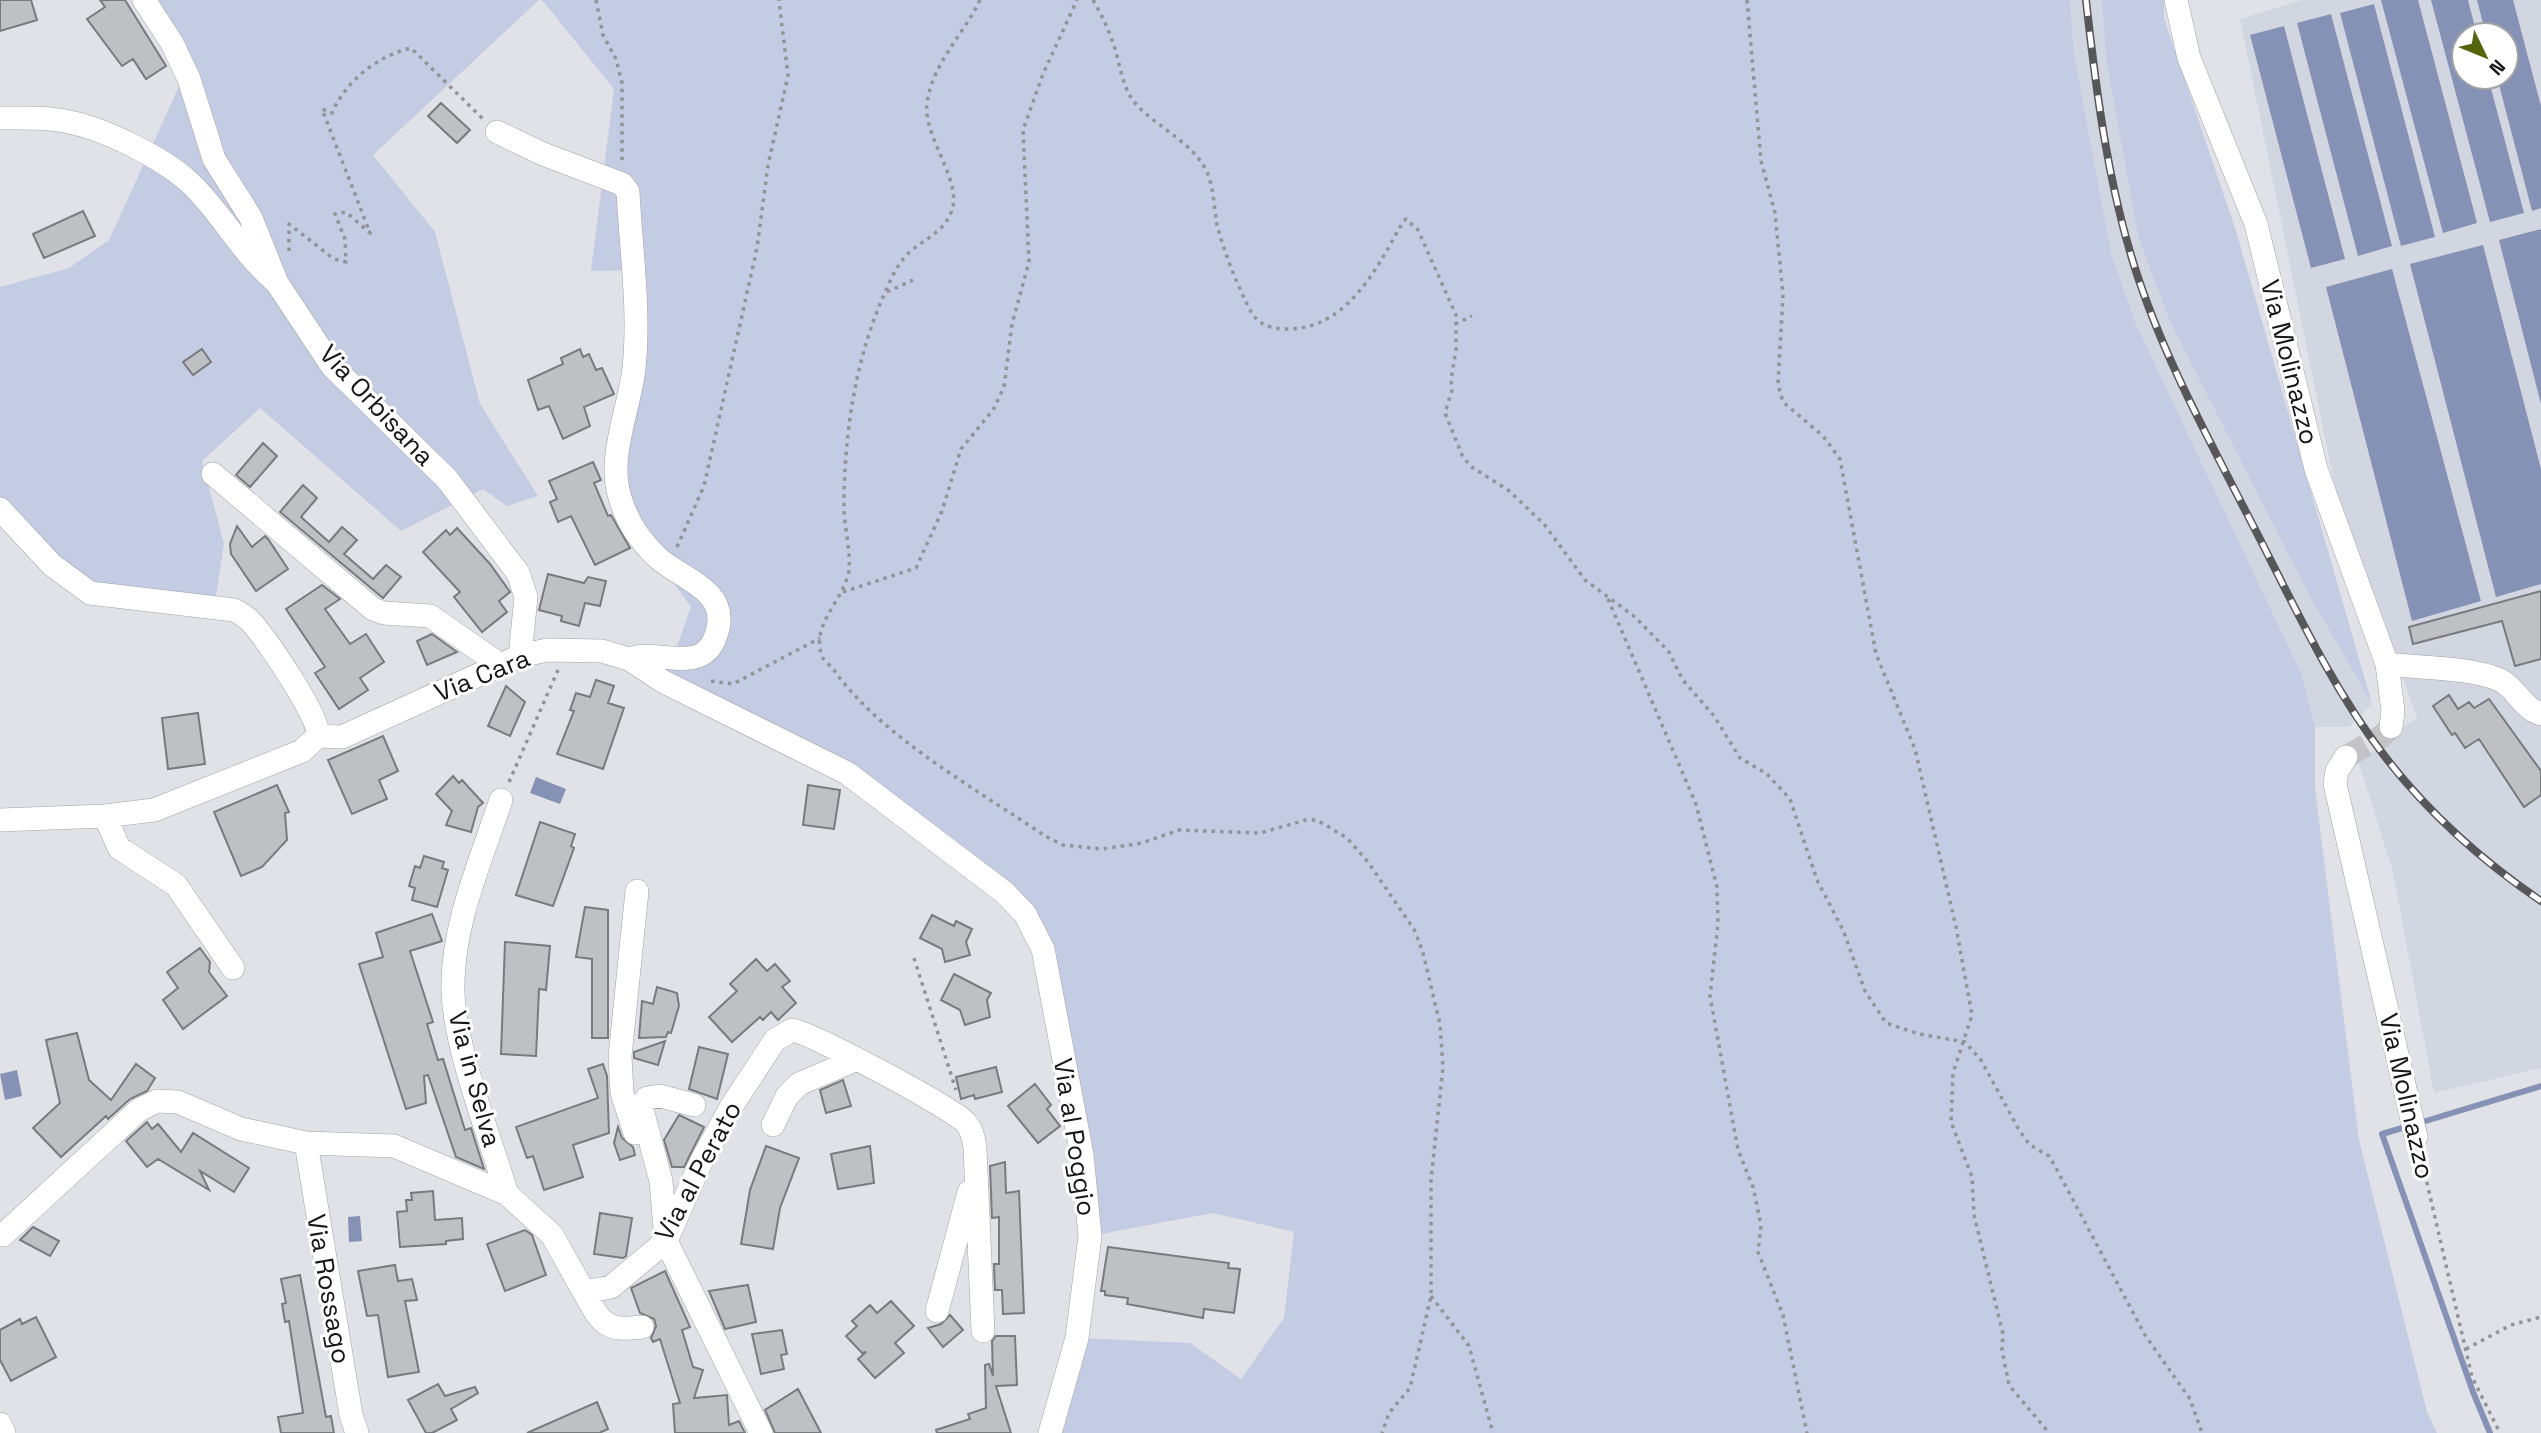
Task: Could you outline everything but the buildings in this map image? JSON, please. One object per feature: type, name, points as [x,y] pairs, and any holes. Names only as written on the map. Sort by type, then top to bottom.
[{"type":"street","name":"Via Orbisana","points":[[144,0],[172,43],[189,79],[214,159],[251,218],[277,283],[332,366],[447,479],[518,573],[526,597],[509,660]]},
{"type":"street","name":"Via Molinazzo","points":[[2176,0],[2189,58],[2256,224],[2316,469],[2387,664],[2393,711],[2391,727]]},
{"type":"street","points":[[0,118],[43,118],[71,122],[114,138],[170,168],[187,181],[250,260],[277,283]]},
{"type":"street","points":[[497,132],[543,155],[622,184],[628,192],[635,328],[634,368],[618,457],[617,486],[636,533],[668,566],[697,583],[718,608],[718,631],[706,649],[692,658],[671,661],[647,654],[629,659]]},
{"type":"street","points":[[213,474],[373,609],[384,613],[430,616],[509,660]]},
{"type":"street","points":[[0,509],[52,565],[90,593],[234,610],[242,614],[257,629],[315,717],[318,736]]},
{"type":"street","name":"Via Cara","points":[[0,820],[105,816],[155,810],[302,751],[318,736],[342,737],[509,660],[567,650],[602,652],[629,659],[664,682],[846,773],[1005,893]]},
{"type":"street","points":[[2387,664],[2476,674],[2501,681],[2532,711],[2541,714]]},
{"type":"street","name":"Via Molinazzo","points":[[2346,757],[2337,771],[2335,784],[2416,1138]]},
{"type":"street","name":"Via in Selva","points":[[501,800],[468,900],[457,947],[453,993],[464,1052],[507,1195]]},
{"type":"street","points":[[105,816],[119,848],[176,885],[233,968]]},
{"type":"street","points":[[637,891],[620,1056],[625,1104],[648,1176],[655,1229],[666,1241],[732,1381],[761,1433]]},
{"type":"street","name":"Via al Poggio","points":[[1005,893],[1025,914],[1043,948],[1082,1155],[1090,1236],[1077,1338],[1050,1433]]},
{"type":"street","name":"Via al Perato","points":[[584,1292],[611,1287],[666,1241],[717,1130],[752,1071],[775,1040],[786,1032],[797,1031],[951,1111],[973,1134],[983,1331]]},
{"type":"street","points":[[773,1125],[787,1096],[799,1084],[855,1060]]},
{"type":"street","points":[[666,1241],[659,1173],[642,1119],[641,1106],[652,1096],[694,1105]]},
{"type":"street","points":[[1,1232],[139,1110],[157,1101],[178,1101],[241,1129],[306,1143],[394,1146],[507,1195],[552,1235],[598,1318],[618,1330],[642,1327]]},
{"type":"street","name":"Via Rossago","points":[[306,1143],[351,1415],[358,1433]]},
{"type":"street","points":[[937,1311],[974,1172]]},
{"type":"street","points":[[0,1424],[4,1433]]},
{"type":"path","points":[[596,0],[603,35],[615,59],[622,83],[622,184]]},
{"type":"path","points":[[668,566],[704,486],[757,248],[768,165],[788,76],[779,0]]},
{"type":"path","points":[[980,0],[949,48],[927,103],[931,131],[954,194],[953,208],[941,229],[911,250],[901,262],[885,293],[858,370],[848,444],[844,507],[849,557],[843,592],[822,624],[820,638],[824,659],[851,695],[906,741],[1045,836],[1063,845],[1102,849],[1142,843],[1179,830],[1260,833],[1306,820],[1317,820],[1347,838],[1368,862],[1415,931],[1440,1024],[1443,1067],[1432,1180],[1431,1296],[1410,1388],[1390,1413],[1382,1433]]},
{"type":"path","points":[[843,592],[916,568],[942,511],[961,449],[993,410],[1004,387],[1012,324],[1029,262],[1023,130],[1043,74],[1077,0]]},
{"type":"path","points":[[1093,0],[1113,42],[1130,96],[1189,147],[1209,175],[1218,227],[1228,258],[1246,303],[1260,323],[1271,328],[1288,329],[1316,326],[1344,309],[1381,261],[1406,219],[1418,230],[1436,275],[1454,307],[1456,350],[1452,390],[1446,414],[1462,455],[1477,472],[1508,490],[1544,524],[1585,580],[1635,617],[1669,652],[1682,679],[1714,716],[1740,758],[1767,774],[1790,799],[1817,880],[1843,930],[1865,991],[1886,1023],[1919,1034],[1965,1042],[1981,1060],[2019,1130],[2030,1145],[2049,1156],[2145,1335],[2190,1399],[2202,1433]]},
{"type":"path","points":[[1746,0],[1761,161],[1774,213],[1783,295],[1778,384],[1783,402],[1823,436],[1840,460],[1876,654],[1915,749],[1956,927],[1972,1015],[1953,1073],[1951,1122],[1972,1177],[1974,1215],[2003,1334],[2002,1350],[2009,1385],[2049,1433]]},
{"type":"path","points":[[277,283],[290,271],[289,224],[334,259],[346,262],[345,239],[335,214],[346,212],[370,233],[322,109],[332,113],[341,93],[387,54],[411,48],[497,132]]},
{"type":"path","points":[[885,293],[913,280]]},
{"type":"path","points":[[1455,324],[1472,316]]},
{"type":"path","points":[[1607,597],[1696,804],[1717,887],[1718,924],[1710,996],[1738,1150],[1753,1187],[1761,1225],[1758,1252],[1783,1315],[1807,1433]]},
{"type":"path","points":[[703,681],[733,684],[820,638]]},
{"type":"path","points":[[501,800],[567,650]]},
{"type":"path","points":[[914,957],[958,1098],[951,1111]]},
{"type":"path","name":"Via Molinazzo","points":[[2416,1138],[2472,1377],[2500,1433]]},
{"type":"path","points":[[1431,1296],[1469,1346],[1493,1433]]},
{"type":"path","points":[[2466,1349],[2511,1325],[2541,1317]]},
{"type":"shaded area","points":[[150,0],[539,0],[373,155],[435,232],[480,404],[538,496],[507,506],[483,489],[401,531],[260,408],[202,461],[224,544],[214,608],[105,597],[0,509],[0,287],[69,268],[109,240],[191,60]]},
{"type":"shaded area","points":[[542,0],[2070,0],[2074,53],[2111,253],[2135,322],[2302,675],[2315,727],[2315,788],[2359,1140],[2427,1412],[2437,1433],[1050,1433],[1077,1338],[1190,1343],[1241,1379],[1284,1318],[1294,1232],[1213,1213],[1090,1236],[1025,914],[847,773],[664,682],[691,607],[642,539],[618,457],[643,270],[591,271],[614,89]]},
{"type":"shaded area","points":[[2070,0],[2102,0],[2106,59],[2138,236],[2169,320],[2308,593],[2372,704],[2349,727],[2315,727],[2302,675],[2135,322],[2111,253],[2074,53]]},
{"type":"shaded area","points":[[2102,0],[2164,0],[2164,18],[2236,231],[2372,704],[2308,593],[2169,320],[2138,236],[2106,59]]},
{"type":"shaded area","points":[[2302,0],[2541,0],[2541,1068],[2434,1093],[2393,872],[2359,763],[2417,718],[2335,487],[2240,19]]},
{"type":"shaded area","points":[[2381,0],[2418,0],[2477,223],[2443,233]]},
{"type":"shaded area","points":[[2431,0],[2468,0],[2473,21],[2450,21],[2450,71]]},
{"type":"shaded area","points":[[2477,0],[2513,0],[2519,21],[2482,21]]},
{"type":"shaded area","points":[[2374,4],[2435,237],[2401,246],[2340,13]]},
{"type":"shaded area","points":[[2331,14],[2392,246],[2358,256],[2297,23]]},
{"type":"shaded area","points":[[2284,26],[2345,259],[2311,268],[2250,35]]},
{"type":"shaded area","points":[[2520,26],[2541,106],[2541,208],[2532,211],[2501,91],[2520,91]]},
{"type":"shaded area","points":[[2455,91],[2492,91],[2524,213],[2490,222]]},
{"type":"shaded area","points":[[2541,229],[2541,404],[2499,240]]},
{"type":"shaded area","points":[[2483,245],[2541,469],[2541,584],[2496,597],[2410,264]]},
{"type":"shaded area","points":[[2392,269],[2481,601],[2412,621],[2326,287]]},
{"type":"shaded area","points":[[536,777],[566,789],[560,804],[530,793]]},
{"type":"shaded area","points":[[17,1070],[22,1096],[5,1100],[0,1074]]},
{"type":"shaded area","points":[[360,1216],[362,1241],[349,1242],[348,1217]]},
{"type":"waterway","points":[[2419,1123],[2541,1086]]},
{"type":"waterway","points":[[2409,1126],[2382,1134],[2490,1433]]},
{"type":"tunnel","points":[[2346,757],[2382,736],[2391,727]]},
{"type":"railway","points":[[2086,0],[2104,134],[2134,265],[2157,328],[2214,450],[2326,666],[2383,754],[2418,796],[2456,834],[2497,869],[2541,901]]}]
